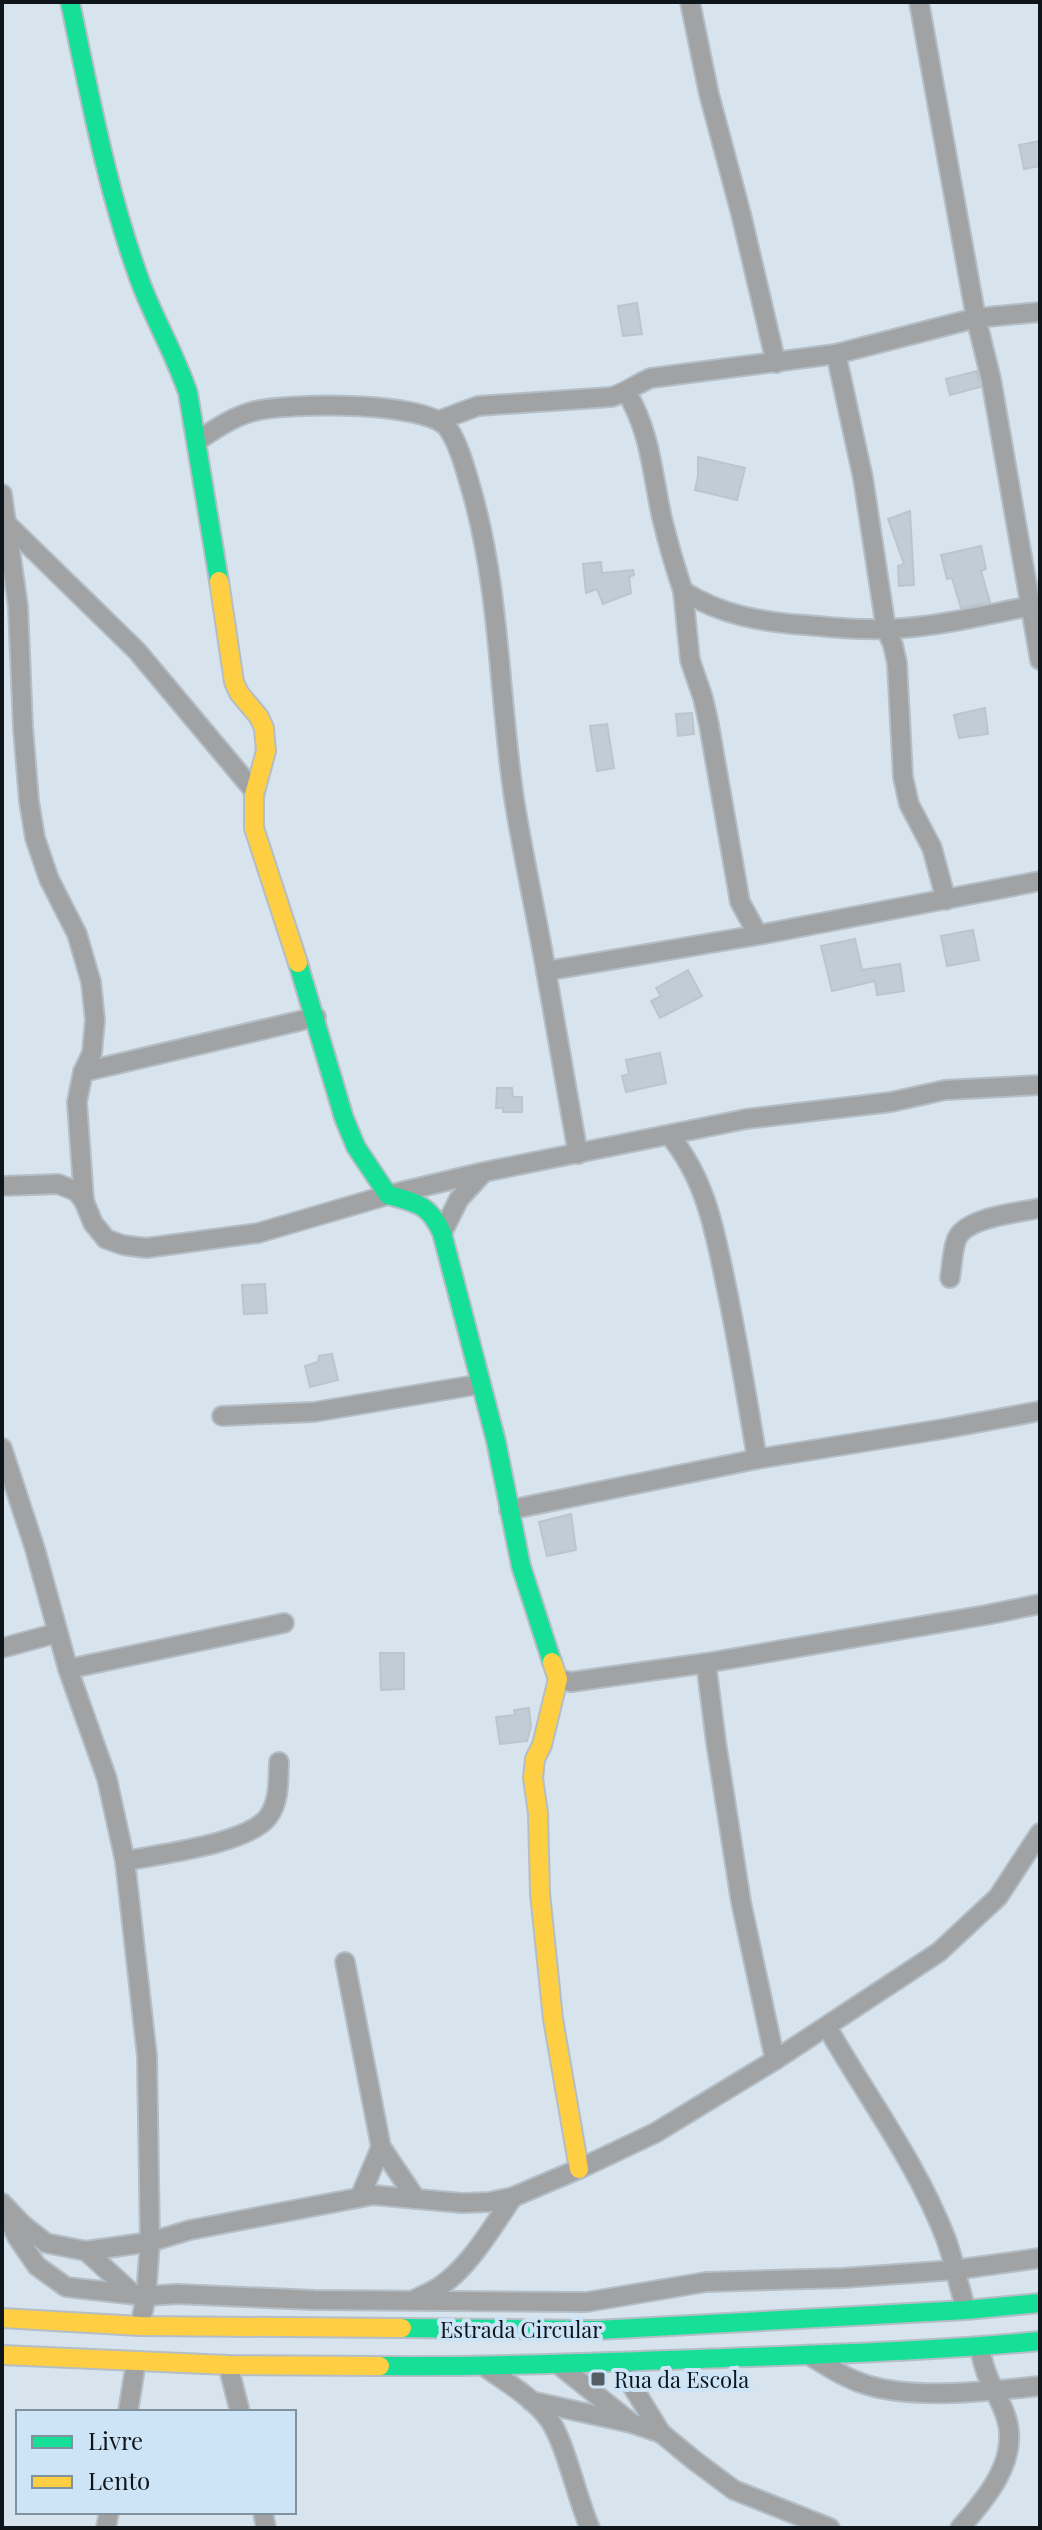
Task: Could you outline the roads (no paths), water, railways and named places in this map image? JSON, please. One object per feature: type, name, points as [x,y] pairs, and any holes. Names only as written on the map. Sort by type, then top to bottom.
[{"type":"street","points":[[70,2],[99,138],[141,283],[181,368],[188,393],[232,677],[237,691],[262,719],[266,737],[265,768],[255,792],[254,828],[316,1017],[344,1118],[356,1147],[388,1195],[416,1203],[434,1215],[442,1233],[481,1384],[521,1566],[558,1679],[542,1745],[535,1759],[533,1778],[538,1813],[540,1893],[553,2019],[579,2169]]},
{"type":"street","points":[[690,2],[709,94],[776,363]]},
{"type":"street","points":[[919,2],[976,318],[991,379],[1040,660]]},
{"type":"street","points":[[440,420],[478,406],[611,397],[627,393],[651,378],[836,354],[976,318],[1040,312]]},
{"type":"street","points":[[836,354],[863,478],[886,629],[897,663],[900,753],[909,804],[932,848],[946,900]]},
{"type":"street","points":[[627,393],[640,416],[650,450],[662,516],[683,591],[690,660],[709,725],[740,902],[758,935]]},
{"type":"street","points":[[197,441],[230,420],[253,411],[280,407],[338,405],[378,408],[427,415],[449,428],[482,526],[514,797],[578,1154]]},
{"type":"street","points":[[2,494],[8,525],[10,607],[35,838],[49,879],[77,934],[91,982],[92,1053],[83,1072],[77,1102],[84,1201]]},
{"type":"street","points":[[8,525],[137,651],[255,792]]},
{"type":"street","points":[[683,591],[731,614],[765,622],[852,629],[907,628],[1031,606]]},
{"type":"street","points":[[546,971],[758,935],[1040,881]]},
{"type":"street","points":[[83,1072],[316,1017]]},
{"type":"street","points":[[2,1186],[58,1184],[76,1191],[93,1223],[106,1239],[146,1248],[258,1233],[388,1195],[484,1172],[746,1119],[864,1106],[945,1090],[1040,1085]]},
{"type":"street","points":[[669,1135],[694,1173],[714,1224],[757,1459]]},
{"type":"street","points":[[442,1233],[459,1199],[484,1172]]},
{"type":"street","points":[[950,1278],[956,1238],[965,1228],[980,1221],[1040,1208]]},
{"type":"street","points":[[222,1416],[314,1412],[481,1384]]},
{"type":"street","points":[[509,1510],[757,1459],[1040,1411]]},
{"type":"street","points":[[2,1448],[35,1549],[68,1669],[107,1779],[125,1861],[147,2056],[150,2242],[139,2294],[140,2326]]},
{"type":"street","points":[[558,1679],[571,1682],[706,1663],[1040,1604]]},
{"type":"street","points":[[68,1669],[284,1623]]},
{"type":"street","points":[[2,1648],[57,1633]]},
{"type":"street","points":[[706,1663],[741,1902],[775,2060]]},
{"type":"street","points":[[125,1861],[234,1839],[254,1829],[268,1817],[277,1799],[279,1762]]},
{"type":"street","points":[[2,2203],[46,2243],[86,2251],[150,2242],[190,2230],[373,2195],[462,2203],[513,2197],[655,2133],[827,2027],[929,1959],[998,1897],[1040,1833]]},
{"type":"street","points":[[345,1962],[381,2147],[416,2199]]},
{"type":"street","points":[[827,2027],[920,2185],[946,2240],[966,2310]]},
{"type":"street","points":[[360,2197],[381,2147]]},
{"type":"street","points":[[410,2302],[440,2287],[459,2269],[513,2197]]},
{"type":"street","points":[[2,2203],[17,2237],[37,2266],[66,2287],[139,2294],[410,2302],[587,2302],[706,2282],[843,2278],[954,2270],[1040,2258]]},
{"type":"street","points":[[86,2251],[139,2294]]},
{"type":"street","name":"Estrada Circular","points":[[2,2318],[140,2326],[597,2330],[966,2310],[1040,2303]]},
{"type":"street","name":"Estrada Circular","points":[[2,2355],[228,2365],[485,2367],[810,2355],[1040,2341]]},
{"type":"street","points":[[960,2528],[982,2503],[1001,2474],[1009,2444],[1007,2420],[979,2347]]},
{"type":"street","points":[[810,2355],[843,2376],[887,2390],[939,2392],[1040,2386]]},
{"type":"street","points":[[128,2410],[136,2362]]},
{"type":"street","points":[[618,2363],[661,2433]]},
{"type":"street","points":[[228,2365],[239,2410]]},
{"type":"street","points":[[559,2365],[631,2423]]},
{"type":"street","points":[[485,2367],[549,2418],[590,2528]]},
{"type":"street","points":[[531,2401],[631,2423],[661,2433],[734,2490],[830,2528]]},
{"type":"place","name":"Rua da Escola","points":[[598,2379]]}]
